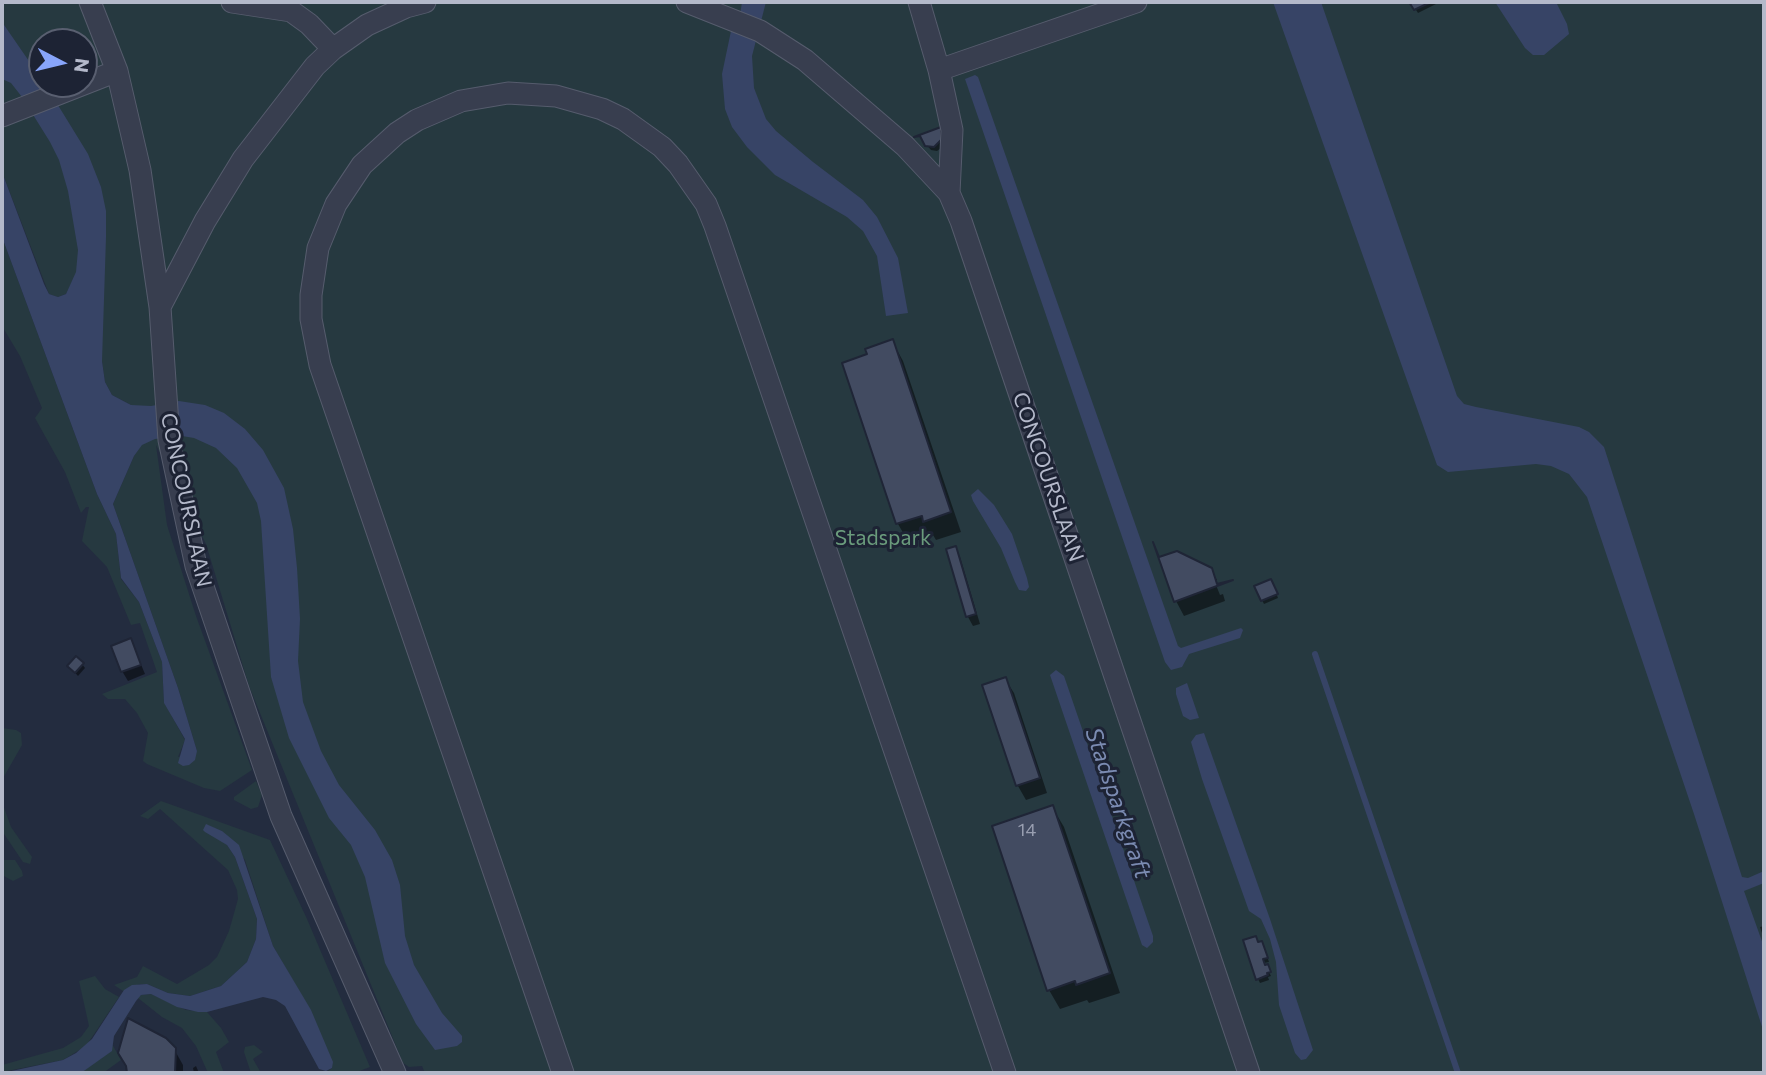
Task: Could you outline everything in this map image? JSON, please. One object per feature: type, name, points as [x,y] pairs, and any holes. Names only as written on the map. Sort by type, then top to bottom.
[{"type":"street","name":"CONCOURSLAAN","points":[[90,2],[117,71],[140,170],[160,307],[169,440],[196,566],[281,816],[395,1073]]},
{"type":"street","points":[[232,2],[291,11],[309,24],[333,49]]},
{"type":"street","points":[[160,307],[205,221],[243,159],[314,66],[367,25],[406,7],[425,2]]},
{"type":"street","name":"CONCOURSLAAN","points":[[687,2],[760,31],[806,60],[905,146],[949,193],[970,247],[1250,1073]]},
{"type":"street","points":[[919,2],[956,65],[949,193]]},
{"type":"street","points":[[956,65],[1136,2]]},
{"type":"street","points":[[2,116],[117,71]]},
{"type":"street","points":[[563,1073],[320,365],[311,319],[312,283],[318,248],[335,204],[362,164],[397,132],[428,114],[461,101],[508,93],[568,98],[602,109],[623,120],[643,132],[670,156],[693,183],[706,204],[1005,1073]]},
{"type":"green space","name":"Stadspark","points":[[2,2],[1764,2],[1764,1073],[425,1073],[422,1066],[409,1067],[403,1063],[249,686],[206,544],[156,445],[167,525],[196,616],[252,770],[220,791],[204,788],[147,764],[143,761],[148,733],[137,713],[125,699],[108,699],[102,694],[157,672],[140,623],[131,625],[107,567],[82,541],[89,507],[81,513],[65,472],[35,418],[42,408],[20,356],[2,326],[2,237],[97,494],[116,534],[121,579],[139,602],[162,662],[164,702],[185,740],[178,757],[197,751],[178,688],[113,504],[134,456],[142,444],[153,439],[131,405],[112,395],[105,382],[102,336],[73,280],[66,294],[58,297],[49,294],[2,172]]},
{"type":"green space","points":[[2,728],[21,733],[22,745],[2,780]]},
{"type":"green space","points":[[256,781],[262,795],[258,807],[251,809],[234,800],[234,797]]},
{"type":"green space","points":[[161,801],[270,840],[370,1067],[354,1073],[328,1071],[332,1068],[310,1010],[273,946],[245,860],[222,831],[207,825],[235,857],[257,919],[256,939],[247,962],[221,986],[190,996],[168,993],[147,984],[123,991],[114,985],[137,977],[143,966],[177,984],[209,965],[217,957],[229,931],[238,899],[228,870],[160,809],[148,819],[140,816]]},
{"type":"green space","points":[[2,802],[11,827],[32,857],[30,864],[23,862],[2,831]]},
{"type":"green space","points":[[2,860],[15,860],[23,876],[13,881],[2,875]]},
{"type":"green space","points":[[95,976],[105,989],[119,997],[86,1046],[63,1060],[2,1072],[2,1065],[63,1048],[81,1037],[89,1026],[79,981]]},
{"type":"green space","points":[[151,994],[186,1010],[207,1012],[229,1042],[216,1052],[224,1073],[208,1073],[196,1046],[182,1028],[162,1017],[138,998]]},
{"type":"green space","points":[[112,1044],[121,1060],[103,1073],[80,1073],[111,1051]]},
{"type":"green space","points":[[254,1045],[263,1052],[253,1059],[261,1073],[251,1073],[244,1052],[245,1047]]},
{"type":"water","points":[[742,2],[766,2],[752,56],[754,88],[766,119],[776,131],[813,162],[863,200],[877,217],[898,258],[908,313],[886,316],[877,256],[863,231],[847,217],[775,175],[747,147],[732,127],[725,109],[722,74],[731,31],[740,15]]},
{"type":"water","points":[[1273,2],[1321,2],[1457,396],[1464,404],[1579,427],[1589,432],[1604,447],[1742,877],[1748,878],[1764,871],[1764,883],[1744,891],[1764,947],[1764,1033],[1694,814],[1587,497],[1569,474],[1551,466],[1536,464],[1448,472],[1437,465]]},
{"type":"water","points":[[1495,2],[1556,2],[1569,34],[1544,55],[1533,55],[1525,48]]},
{"type":"water","points":[[2,22],[28,60],[28,98],[54,98],[88,154],[101,187],[106,211],[102,361],[105,382],[112,395],[131,405],[151,406],[179,401],[205,405],[224,413],[245,429],[263,450],[284,488],[293,529],[297,568],[300,619],[298,661],[303,702],[321,751],[339,785],[375,830],[392,860],[400,885],[405,936],[414,965],[442,1013],[462,1036],[462,1042],[457,1046],[435,1050],[416,1024],[385,963],[365,877],[351,845],[329,818],[289,738],[271,677],[261,521],[257,503],[237,468],[216,448],[194,438],[182,436],[155,439],[142,445],[134,456],[113,504],[178,688],[197,751],[195,760],[189,765],[178,763],[185,739],[164,703],[162,662],[139,602],[121,578],[116,534],[97,494],[2,237],[2,172],[49,294],[58,297],[66,294],[76,272],[78,250],[68,191],[59,160],[22,97],[11,83],[2,79]]},
{"type":"water","points":[[975,75],[978,77],[1178,646],[1181,648],[1241,628],[1243,630],[1240,638],[1189,654],[1182,667],[1171,670],[1165,662],[965,79]]},
{"type":"water","points":[[978,489],[994,505],[1012,534],[1027,578],[1029,587],[1026,591],[1019,590],[1001,548],[973,501],[971,495]]},
{"type":"water","points":[[1056,670],[1064,676],[1153,936],[1153,942],[1147,948],[1142,945],[1050,675]]},
{"type":"water","points":[[1187,683],[1199,718],[1190,720],[1183,716],[1176,694],[1176,688]]},
{"type":"water","points":[[1204,733],[1313,1050],[1306,1059],[1301,1060],[1295,1053],[1279,1005],[1276,962],[1270,939],[1261,919],[1249,911],[1202,779],[1191,742],[1196,735]]},
{"type":"water","points":[[206,824],[222,831],[239,845],[273,946],[311,1010],[333,1062],[332,1068],[326,1071],[319,1069],[285,1006],[276,1000],[263,997],[198,1012],[177,1007],[151,994],[141,995],[136,1001],[114,1036],[112,1051],[81,1073],[2,1073],[63,1060],[76,1053],[92,1039],[124,990],[132,985],[147,984],[168,993],[190,996],[221,986],[247,962],[256,939],[257,919],[235,857],[227,845],[203,830]]},
{"type":"building","points":[[1409,2],[1431,2],[1414,10]]},
{"type":"building","points":[[941,127],[941,140],[934,147],[925,146],[920,136],[914,137]]},
{"type":"building","points":[[893,339],[951,512],[923,522],[922,516],[896,524],[842,363],[867,354],[865,349]]},
{"type":"building","points":[[1153,542],[1159,557],[1177,551],[1212,568],[1217,584],[1233,580],[1174,602]]},
{"type":"building","points":[[956,546],[976,614],[966,617],[946,549]]},
{"type":"building","points":[[1271,579],[1278,594],[1261,601],[1254,586]]},
{"type":"building","points":[[131,638],[141,665],[121,672],[111,646]]},
{"type":"building","points":[[76,656],[84,663],[75,673],[67,666]]},
{"type":"building","points":[[1006,677],[1040,778],[1016,786],[982,685]]},
{"type":"building","points":[[1053,805],[1110,973],[1076,985],[1075,981],[1047,991],[992,826]]},
{"type":"building","points":[[1256,936],[1258,942],[1262,941],[1268,958],[1263,959],[1271,972],[1256,980],[1243,940]]},
{"type":"building","points":[[128,1018],[166,1038],[176,1048],[175,1073],[127,1073],[118,1053]]},
{"type":"waterway","points":[[1315,654],[1458,1073]]},
{"type":"water label","name":"Stadsparkgraft","points":[[1118,803]]}]
